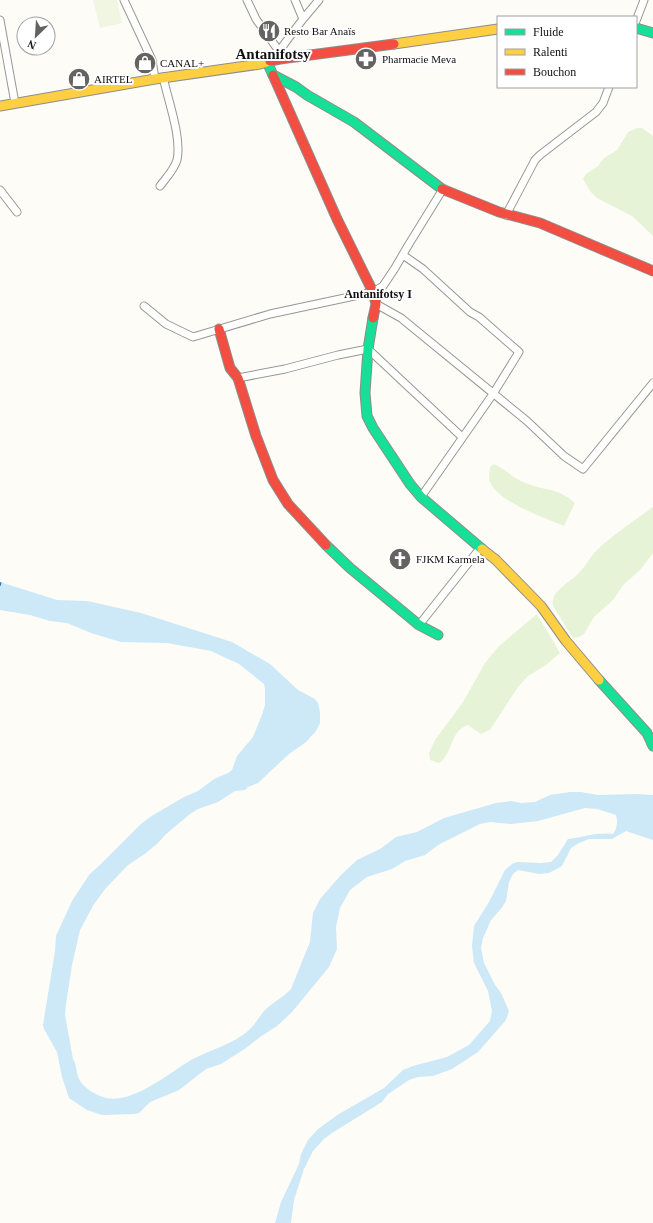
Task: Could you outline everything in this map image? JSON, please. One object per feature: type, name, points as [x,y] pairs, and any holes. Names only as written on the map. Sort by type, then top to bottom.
[{"type":"street","points":[[124,0],[159,78],[176,134],[178,146],[174,168],[160,186]]},
{"type":"street","points":[[247,0],[256,19],[279,55]]},
{"type":"street","points":[[295,0],[303,19]]},
{"type":"street","points":[[279,55],[303,19],[319,0]]},
{"type":"street","points":[[637,18],[644,0]]},
{"type":"street","points":[[0,20],[15,103]]},
{"type":"street","points":[[637,28],[653,33]]},
{"type":"street","points":[[0,106],[159,78],[267,62],[279,55],[419,41],[497,29]]},
{"type":"street","points":[[267,62],[337,219],[374,292],[376,304],[368,349],[365,393],[367,416],[373,428],[410,484],[421,497],[496,560],[541,606],[578,656],[647,733],[653,746]]},
{"type":"street","points":[[272,75],[296,87],[354,122],[443,189],[506,215],[540,223],[653,271]]},
{"type":"street","points":[[506,215],[534,160],[596,112],[603,103],[609,88]]},
{"type":"street","points":[[144,306],[166,324],[193,337],[270,314],[374,292],[383,286],[443,189]]},
{"type":"street","points":[[0,190],[17,212]]},
{"type":"street","points":[[403,255],[423,269],[470,312],[519,352],[493,394],[462,436],[421,497]]},
{"type":"street","points":[[376,304],[401,318],[527,421],[564,456],[583,469],[653,383]]},
{"type":"street","points":[[219,329],[230,368],[238,378],[256,436],[270,473],[288,504],[314,533],[350,568],[419,625],[438,635]]},
{"type":"street","points":[[368,349],[462,436]]},
{"type":"street","points":[[238,378],[285,369],[368,349]]},
{"type":"street","points":[[419,625],[481,547]]},
{"type":"green space","points":[[93,0],[117,0],[122,23],[100,28]]},
{"type":"green space","points":[[637,128],[642,128],[653,136],[653,236],[632,216],[597,198],[590,191],[583,179],[586,174],[598,166],[604,158],[617,150],[628,132]]},
{"type":"green space","points":[[494,464],[523,482],[563,494],[575,503],[564,526],[534,514],[502,496],[489,480],[490,467]]},
{"type":"green space","points":[[653,507],[653,553],[640,570],[624,584],[613,600],[594,617],[584,634],[573,638],[553,606],[554,596],[578,574],[597,550],[617,533]]},
{"type":"green space","points":[[537,614],[560,653],[546,665],[528,676],[518,687],[490,730],[481,734],[468,725],[462,728],[455,737],[444,759],[439,763],[430,760],[429,753],[435,740],[463,702],[485,663],[499,646]]},
{"type":"water","points":[[0,582],[57,600],[87,601],[141,613],[232,642],[270,664],[298,690],[315,699],[318,703],[320,712],[320,723],[316,731],[306,742],[289,754],[258,783],[248,787],[245,790],[235,791],[218,802],[198,809],[190,814],[146,853],[128,865],[106,888],[94,904],[80,930],[72,965],[65,1015],[73,1059],[79,1079],[84,1086],[91,1091],[106,1098],[117,1099],[139,1092],[198,1056],[237,1039],[250,1029],[271,1004],[291,989],[310,942],[313,913],[320,899],[341,875],[357,860],[380,849],[396,837],[417,832],[444,818],[496,803],[511,801],[521,803],[535,802],[550,795],[570,792],[598,795],[653,795],[653,840],[626,831],[612,839],[589,839],[571,848],[562,866],[549,873],[539,874],[518,870],[513,874],[509,882],[506,901],[491,920],[483,938],[481,948],[484,963],[495,985],[501,993],[509,1011],[506,1020],[478,1052],[452,1069],[433,1076],[418,1077],[409,1080],[388,1094],[382,1102],[324,1139],[313,1151],[304,1169],[294,1200],[291,1223],[275,1223],[281,1202],[299,1164],[301,1154],[308,1140],[318,1129],[339,1114],[384,1088],[403,1070],[447,1057],[469,1045],[490,1021],[492,1011],[488,991],[474,963],[472,946],[474,926],[489,902],[505,870],[517,862],[551,862],[558,855],[568,839],[596,834],[613,834],[617,825],[616,815],[597,809],[585,808],[538,821],[511,824],[490,822],[480,824],[438,845],[425,855],[405,861],[392,869],[367,877],[350,890],[340,908],[336,927],[337,949],[329,967],[292,1012],[277,1026],[221,1064],[206,1069],[179,1090],[150,1102],[139,1113],[102,1115],[87,1110],[69,1098],[62,1077],[57,1052],[43,1025],[56,936],[72,901],[89,875],[141,824],[184,797],[198,791],[214,779],[232,770],[237,756],[253,737],[262,715],[265,705],[265,689],[264,684],[239,664],[211,651],[167,643],[121,642],[91,633],[67,623],[50,621],[30,615],[0,610]]},
{"type":"ferry route","points":[[0,586],[1,582]]},
{"type":"traffic: fast","points":[[637,28],[653,33]]},
{"type":"traffic: fast","points":[[267,62],[273,75],[354,122],[442,189]]},
{"type":"traffic: fast","points":[[373,318],[368,349],[365,393],[367,416],[373,428],[410,484],[421,497],[482,549]]},
{"type":"traffic: fast","points":[[326,545],[350,568],[419,625],[438,635]]},
{"type":"traffic: fast","points":[[599,680],[647,733],[653,746]]},
{"type":"traffic: slow","points":[[394,44],[497,29]]},
{"type":"traffic: slow","points":[[0,106],[155,79],[260,64],[270,61]]},
{"type":"traffic: slow","points":[[482,549],[496,560],[541,606],[566,641],[599,680]]},
{"type":"traffic: jam","points":[[270,61],[394,44]]},
{"type":"traffic: jam","points":[[273,75],[337,219],[373,292],[376,304],[373,318]]},
{"type":"traffic: jam","points":[[442,189],[499,212],[540,223],[653,271]]},
{"type":"traffic: jam","points":[[219,329],[230,368],[238,378],[256,436],[273,480],[288,504],[326,545]]},
{"type":"place","name":"Resto Bar Anaïs","points":[[269,31]]},
{"type":"place","name":"Pharmacie Meva","points":[[366,59]]},
{"type":"place","name":"CANAL+","points":[[145,63]]},
{"type":"place","name":"AIRTEL","points":[[79,79]]},
{"type":"place","name":"FJKM Karmela","points":[[400,559]]},
{"type":"district","name":"Antanifotsy","points":[[273,54]]},
{"type":"district","name":"Antanifotsy I","points":[[378,294]]}]
